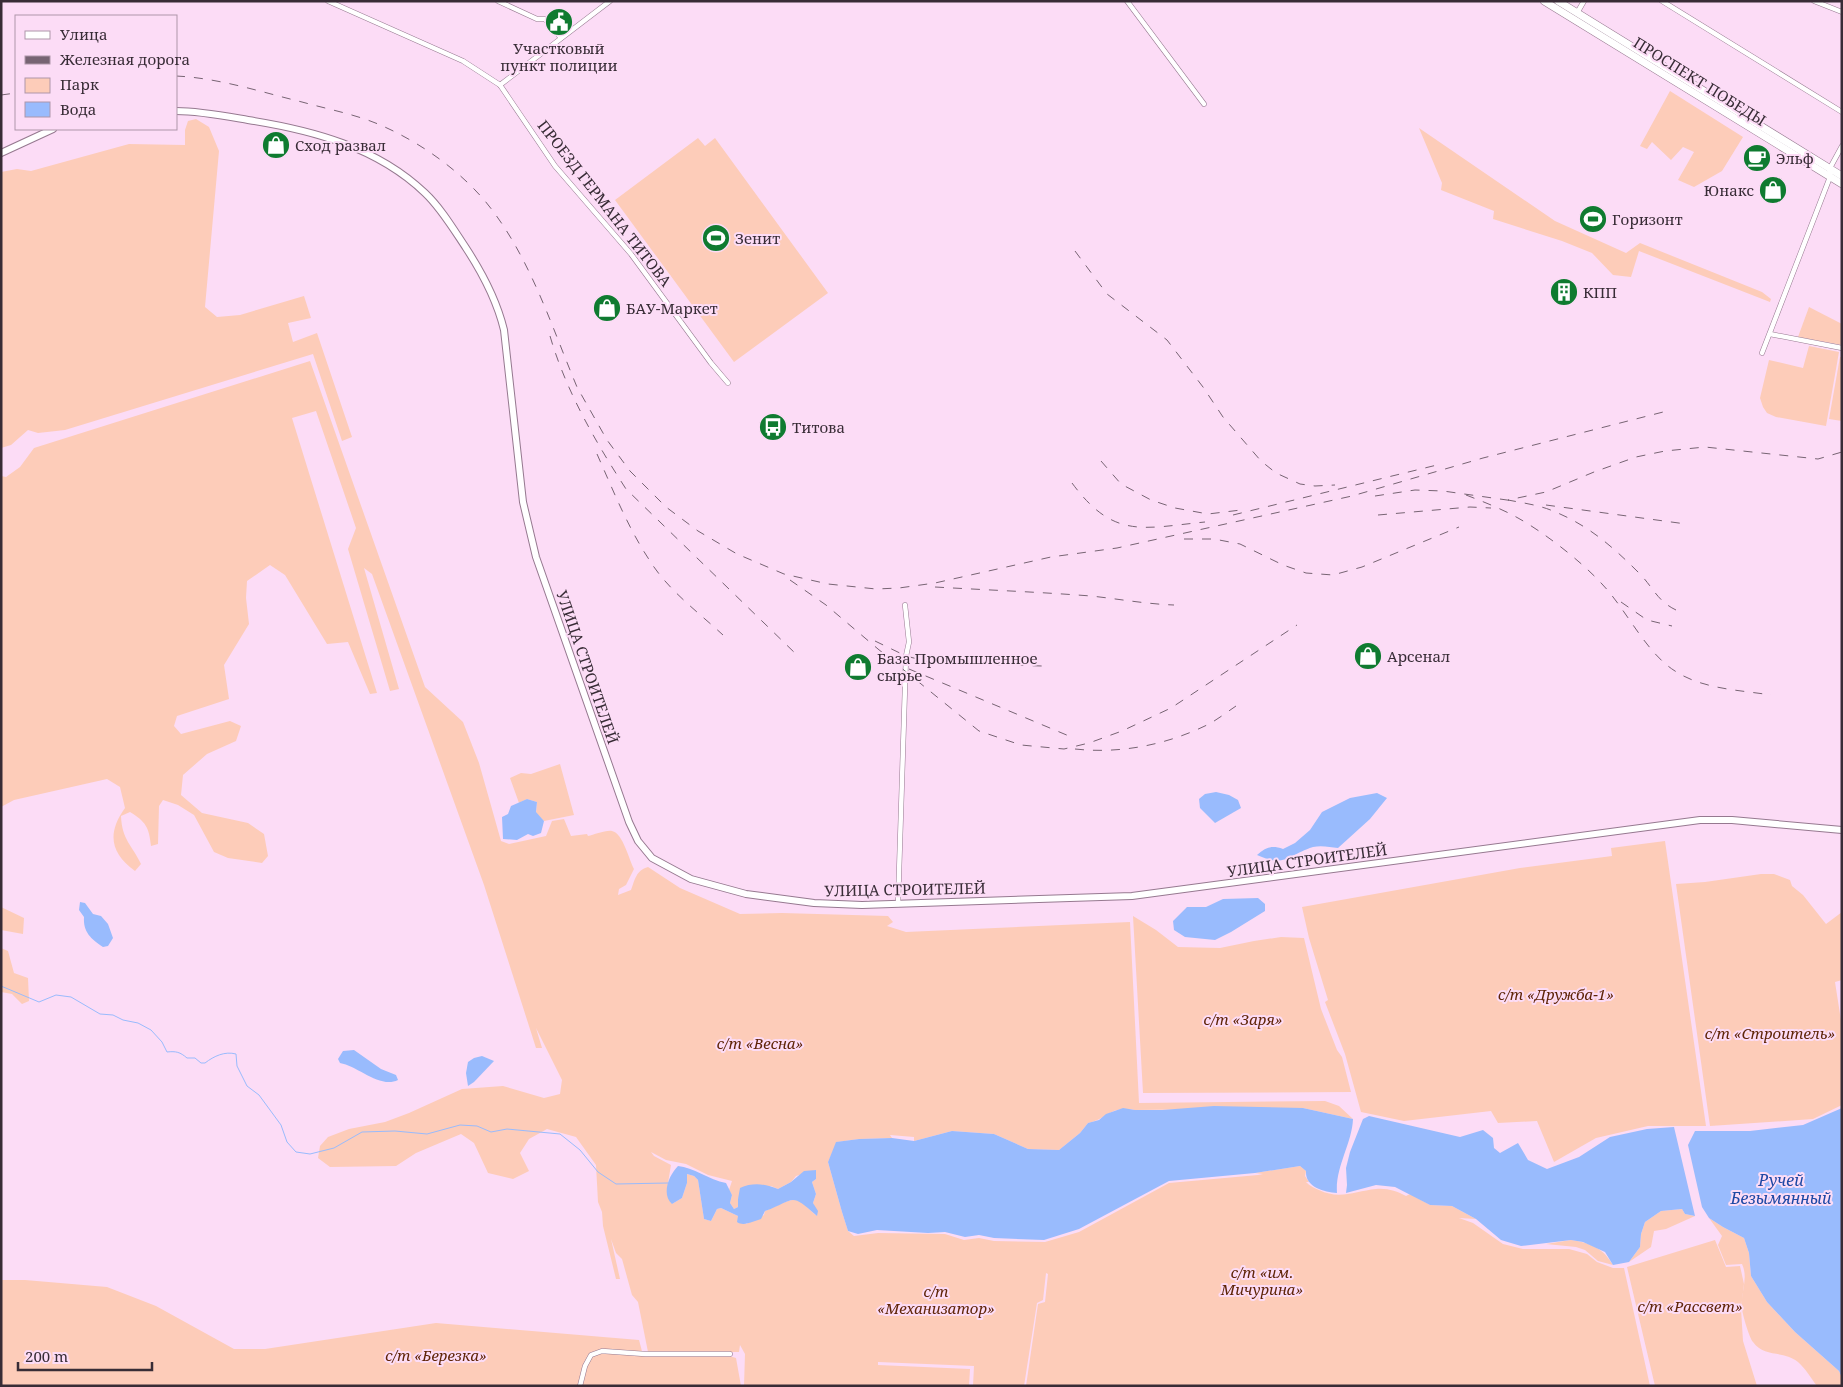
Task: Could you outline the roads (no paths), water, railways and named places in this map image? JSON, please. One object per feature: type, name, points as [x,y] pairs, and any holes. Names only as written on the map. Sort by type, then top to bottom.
[{"type":"main road","name":"ПРОСПЕКТ ПОБЕДЫ","points":[[1544,1],[1842,184]]},
{"type":"main road","name":"ПРОСПЕКТ ПОБЕДЫ","points":[[1558,1],[1842,176]]},
{"type":"main road","name":"УЛИЦА СТРОИТЕЛЕЙ","points":[[178,111],[214,114],[290,127],[346,144],[372,155],[397,170],[425,193],[471,256],[497,305],[504,330],[523,502],[536,557],[629,822],[638,841],[652,858],[691,879],[746,894],[814,903],[862,905],[1132,896],[1700,820],[1732,820],[1842,830]]},
{"type":"main road","points":[[1,153],[50,130]]},
{"type":"street","points":[[328,1],[463,60],[500,85],[610,1]]},
{"type":"street","points":[[498,1],[538,19],[545,20],[561,38]]},
{"type":"street","points":[[1127,1],[1204,104]]},
{"type":"street","points":[[1577,13],[1584,1]]},
{"type":"street","points":[[1662,1],[1842,112]]},
{"type":"street","points":[[1814,1],[1842,12]]},
{"type":"street","name":"ПРОЕЗД ГЕРМАНА ТИТОВА","points":[[500,85],[555,166],[631,254],[711,363],[728,383]]},
{"type":"street","points":[[1762,353],[1830,177],[1830,168],[1842,146]]},
{"type":"street","points":[[1770,334],[1842,348]]},
{"type":"street","points":[[898,904],[906,656],[909,642],[905,605]]},
{"type":"street","points":[[580,1386],[585,1366],[591,1355],[602,1351],[646,1354],[730,1354]]},
{"type":"water","points":[[1216,792],[1229,795],[1238,800],[1241,808],[1215,823],[1200,808],[1199,799],[1205,794]]},
{"type":"water","points":[[1377,793],[1387,798],[1370,819],[1338,848],[1313,847],[1280,860],[1266,859],[1257,855],[1269,848],[1283,849],[1295,843],[1310,830],[1322,812],[1350,798]]},
{"type":"water","points":[[527,799],[537,802],[536,812],[544,821],[541,833],[533,836],[528,834],[517,840],[503,839],[502,817],[508,814],[511,806]]},
{"type":"water","points":[[1258,898],[1265,904],[1265,911],[1215,940],[1185,937],[1174,930],[1173,921],[1187,907],[1206,907],[1223,899]]},
{"type":"water","points":[[80,902],[85,903],[93,914],[101,916],[108,924],[113,938],[108,946],[103,947],[86,931],[84,917],[79,910]]},
{"type":"water","points":[[354,1050],[381,1069],[396,1075],[398,1080],[384,1082],[340,1063],[338,1059],[343,1051]]},
{"type":"water","points":[[482,1056],[494,1061],[468,1086],[466,1073],[468,1062]]},
{"type":"water","points":[[1214,1106],[1303,1108],[1353,1119],[1337,1183],[1337,1193],[1316,1188],[1309,1181],[1306,1171],[1300,1166],[1255,1173],[1169,1181],[1079,1229],[1044,1240],[994,1238],[979,1235],[965,1237],[945,1232],[877,1230],[858,1234],[848,1231],[828,1162],[836,1142],[892,1138],[914,1141],[952,1131],[994,1134],[1028,1149],[1059,1150],[1080,1133],[1088,1123],[1099,1120],[1106,1114],[1123,1108],[1162,1110]]},
{"type":"water","name":"Ручей Безымянный","points":[[1842,1108],[1842,1378],[1839,1371],[1795,1332],[1767,1302],[1751,1276],[1749,1253],[1744,1238],[1709,1218],[1702,1207],[1688,1145],[1695,1131],[1750,1131],[1803,1125]]},
{"type":"water","points":[[1369,1116],[1460,1137],[1483,1130],[1493,1138],[1494,1148],[1500,1153],[1518,1143],[1528,1160],[1547,1169],[1579,1157],[1610,1137],[1647,1129],[1674,1127],[1695,1216],[1685,1214],[1682,1209],[1661,1211],[1645,1222],[1641,1234],[1640,1247],[1629,1262],[1613,1265],[1605,1252],[1583,1242],[1571,1240],[1521,1246],[1501,1240],[1476,1219],[1452,1206],[1430,1205],[1395,1187],[1376,1185],[1346,1193],[1346,1168],[1350,1152],[1363,1119]]},
{"type":"water","points":[[678,1166],[726,1183],[732,1195],[730,1203],[734,1209],[738,1207],[740,1188],[759,1184],[778,1189],[791,1182],[804,1171],[816,1170],[816,1179],[812,1182],[816,1194],[813,1203],[818,1211],[817,1216],[801,1203],[792,1200],[765,1211],[761,1219],[749,1223],[737,1222],[738,1216],[721,1208],[717,1209],[711,1221],[704,1219],[698,1180],[694,1176],[687,1174],[687,1183],[682,1198],[672,1204],[669,1200],[667,1190],[669,1179]]},
{"type":"waterway","points":[[1,986],[39,1002],[56,995],[71,997],[100,1014],[113,1015],[123,1020],[138,1023],[151,1030],[162,1042],[167,1052],[178,1052],[187,1058],[195,1058],[201,1063],[205,1063],[216,1056],[236,1054],[237,1066],[247,1086],[259,1095],[281,1125],[287,1142],[296,1152],[310,1154],[334,1148],[362,1132],[395,1131],[427,1134],[460,1125],[477,1126],[491,1132],[507,1129],[560,1134],[580,1150],[598,1172],[616,1184],[668,1183]]},
{"type":"railway","points":[[178,76],[240,86],[360,117],[393,131],[436,156],[474,189],[501,222],[527,267],[577,387],[607,440],[630,471],[666,507],[698,531],[737,554],[784,574],[828,584],[876,589],[899,588],[935,583],[1051,557],[1117,548],[1352,496],[1483,458],[1671,410]]},
{"type":"railway","points":[[1,95],[15,93]]},
{"type":"railway","points":[[1075,251],[1107,294],[1167,340],[1223,417],[1261,461],[1276,473],[1300,484],[1315,486],[1335,485]]},
{"type":"railway","points":[[550,336],[564,376],[582,415],[626,489],[798,656]]},
{"type":"railway","points":[[1676,610],[1664,602],[1644,578],[1599,537],[1577,523],[1548,509],[1508,500],[1546,492],[1636,457],[1665,451],[1705,447],[1818,459],[1842,452]]},
{"type":"railway","points":[[597,454],[628,522],[657,572],[665,582],[723,635]]},
{"type":"railway","points":[[1101,461],[1121,484],[1151,500],[1175,508],[1208,514],[1241,510]]},
{"type":"railway","points":[[1233,515],[1437,465]]},
{"type":"railway","points":[[1072,483],[1087,501],[1102,514],[1116,522],[1131,526],[1147,527],[1205,522]]},
{"type":"railway","points":[[1375,496],[1415,490],[1443,491],[1514,501]]},
{"type":"railway","points":[[1466,495],[1518,518],[1574,557],[1611,594],[1645,642],[1675,671],[1697,682],[1771,695]]},
{"type":"railway","points":[[1546,505],[1686,524]]},
{"type":"railway","points":[[1378,515],[1470,507],[1491,508]]},
{"type":"railway","points":[[1184,539],[1214,539],[1240,544],[1283,565],[1306,573],[1333,575],[1362,567],[1459,527]]},
{"type":"railway","points":[[790,580],[826,605],[979,731],[1021,745],[1064,749],[1089,743],[1122,731],[1171,708],[1297,625]]},
{"type":"railway","points":[[935,587],[1091,596],[1174,605]]},
{"type":"railway","points":[[1621,602],[1647,620],[1672,626]]},
{"type":"railway","points":[[875,641],[906,656],[933,663],[1042,666]]},
{"type":"railway","points":[[909,669],[1069,736]]},
{"type":"railway","points":[[1075,749],[1126,749],[1159,743],[1207,725],[1236,706]]},
{"type":"place","name":"Участковый пункт полиции","points":[[559,22]]},
{"type":"place","name":"Сход развал","points":[[276,145]]},
{"type":"place","name":"Эльф","points":[[1757,158]]},
{"type":"place","name":"Юнакс","points":[[1773,190]]},
{"type":"place","name":"Горизонт","points":[[1593,219]]},
{"type":"place","name":"Зенит","points":[[716,238]]},
{"type":"place","name":"КПП","points":[[1564,292]]},
{"type":"place","name":"БАУ-Маркет","points":[[607,308]]},
{"type":"place","name":"Титова","points":[[773,427]]},
{"type":"place","name":"Арсенал","points":[[1368,656]]},
{"type":"place","name":"База Промышленное сырье","points":[[858,667]]},
{"type":"park label","name":"с/т «Дружба-1»","points":[[1556,994]]},
{"type":"park label","name":"с/т «Заря»","points":[[1243,1019]]},
{"type":"park label","name":"с/т «Строитель»","points":[[1770,1033]]},
{"type":"park label","name":"с/т «Весна»","points":[[760,1043]]},
{"type":"park label","name":"с/т «им. Мичурина»","points":[[1262,1280]]},
{"type":"park label","name":"с/т «Механизатор»","points":[[936,1300]]},
{"type":"park label","name":"с/т «Рассвет»","points":[[1690,1306]]},
{"type":"park label","name":"с/т «Березка»","points":[[436,1355]]}]
